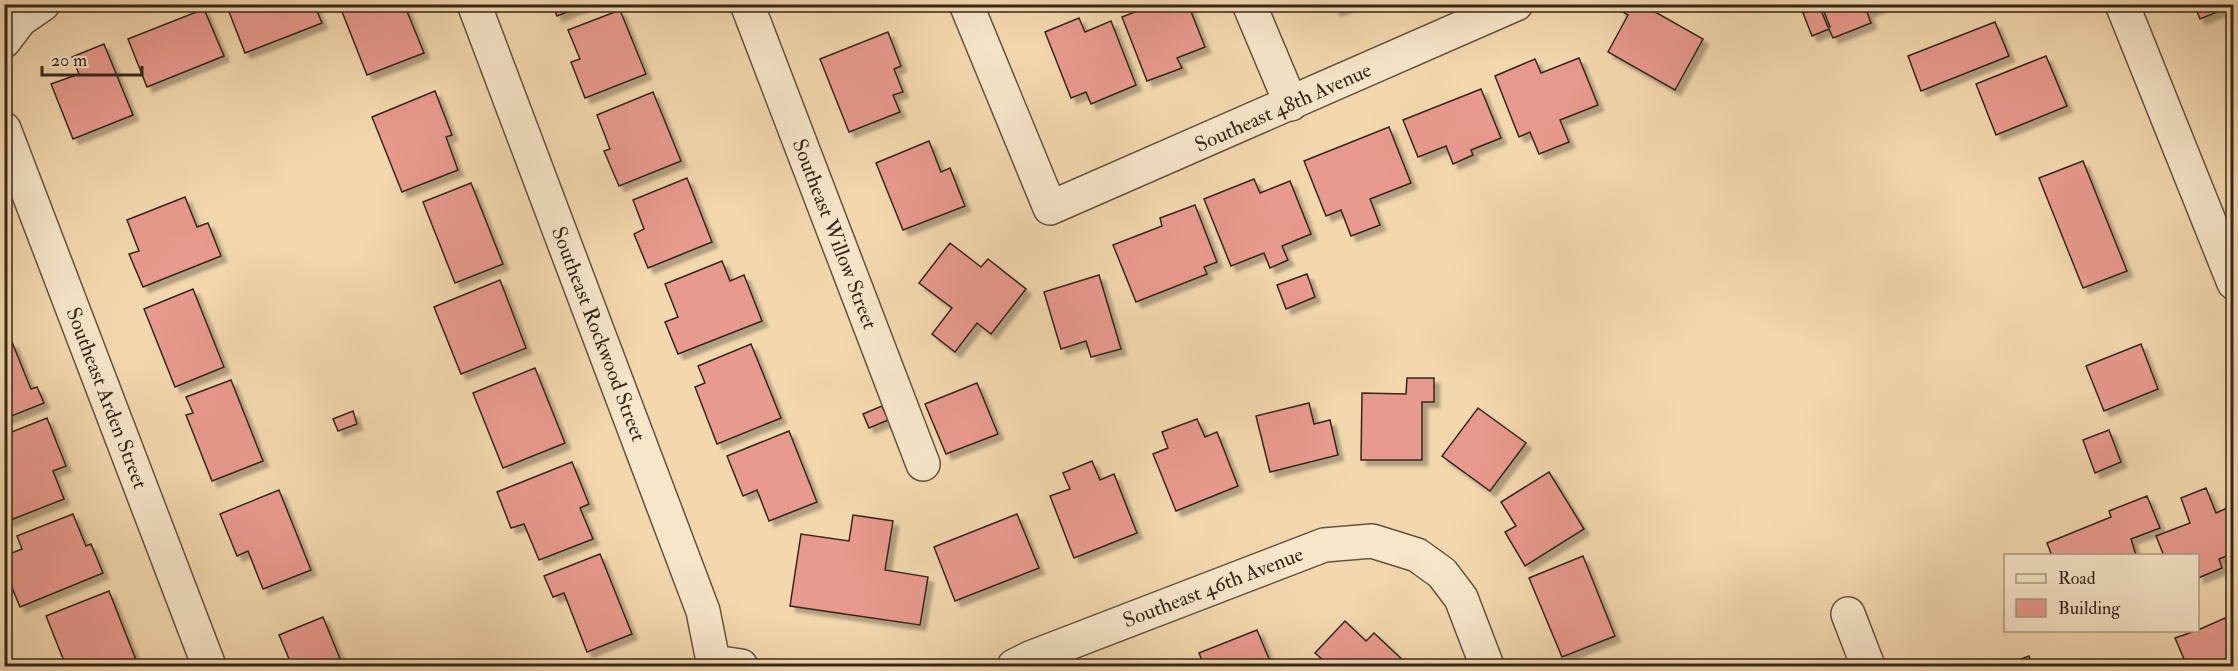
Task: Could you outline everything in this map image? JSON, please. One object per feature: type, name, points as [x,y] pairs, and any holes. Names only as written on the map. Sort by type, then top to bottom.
[{"type":"street","points":[[4,42],[20,20],[43,4]]},
{"type":"street","name":"Southeast Rockwood Street","points":[[474,4],[723,665]]},
{"type":"street","name":"Southeast Willow Street","points":[[747,4],[923,464]]},
{"type":"street","name":"Southeast 48th Avenue","points":[[966,4],[1050,208],[1516,4]]},
{"type":"street","points":[[1249,4],[1291,104]]},
{"type":"street","points":[[2122,4],[2234,283]]},
{"type":"street","name":"Southeast Arden Street","points":[[4,129],[209,666]]},
{"type":"street","name":"Southeast 46th Avenue","points":[[1014,666],[1324,545],[1372,540],[1417,555],[1442,573],[1461,598],[1487,666]]},
{"type":"street","points":[[1848,614],[1868,666]]},
{"type":"building","points":[[226,4],[314,4],[322,23],[245,53]]},
{"type":"building","points":[[339,4],[404,4],[424,53],[367,75]]},
{"type":"building","points":[[552,4],[587,4],[557,16]]},
{"type":"building","points":[[1138,4],[1188,4],[1205,47],[1177,58],[1182,68],[1147,81],[1122,17],[1140,10]]},
{"type":"building","points":[[1333,4],[1353,4],[1335,11]]},
{"type":"building","points":[[1623,4],[1641,4],[1703,39],[1675,90],[1608,52],[1628,15],[1620,10]]},
{"type":"building","points":[[1821,4],[1885,4],[1867,12],[1871,23],[1833,38],[1829,29],[1812,36],[1803,13],[1819,6],[1830,27]]},
{"type":"building","points":[[2194,4],[2234,4],[2234,5],[2200,19]]},
{"type":"building","points":[[204,9],[224,56],[147,87],[128,39]]},
{"type":"building","points":[[620,10],[646,74],[585,98],[571,62],[580,59],[568,30]]},
{"type":"building","points":[[1079,18],[1085,32],[1111,21],[1136,85],[1091,104],[1086,92],[1071,98],[1045,32]]},
{"type":"building","points":[[1995,22],[2009,56],[1921,91],[1908,56]]},
{"type":"building","points":[[888,32],[901,66],[894,69],[903,92],[893,95],[900,112],[849,132],[820,59]]},
{"type":"building","points":[[104,44],[133,115],[73,139],[51,84],[79,74],[72,57]]},
{"type":"building","points":[[2046,56],[2067,106],[1996,135],[1976,84]]},
{"type":"building","points":[[1579,58],[1598,105],[1560,120],[1569,142],[1539,154],[1530,132],[1519,137],[1495,76],[1535,59],[1541,73]]},
{"type":"building","points":[[1481,89],[1501,138],[1471,150],[1473,155],[1453,164],[1446,146],[1418,157],[1403,120]]},
{"type":"building","points":[[435,91],[452,135],[446,137],[458,170],[402,192],[372,117]]},
{"type":"building","points":[[653,92],[681,161],[619,186],[604,151],[610,149],[597,115]]},
{"type":"building","points":[[1389,127],[1411,183],[1370,199],[1380,225],[1351,236],[1341,210],[1326,216],[1304,161]]},
{"type":"building","points":[[929,141],[941,172],[950,168],[965,206],[903,230],[876,163]]},
{"type":"building","points":[[2083,161],[2127,271],[2083,288],[2039,178]]},
{"type":"building","points":[[687,178],[712,242],[648,268],[634,234],[644,229],[633,200]]},
{"type":"building","points":[[1254,179],[1260,193],[1290,181],[1311,234],[1282,246],[1288,260],[1270,268],[1264,253],[1231,266],[1204,199]]},
{"type":"building","points":[[471,183],[503,264],[455,283],[423,202]]},
{"type":"building","points":[[185,197],[197,227],[208,223],[221,256],[143,287],[129,254],[139,251],[127,220]]},
{"type":"building","points":[[1195,205],[1217,262],[1204,267],[1207,274],[1136,302],[1113,245],[1162,226],[1160,218]]},
{"type":"building","points":[[950,243],[981,267],[988,259],[1026,289],[991,334],[977,323],[955,352],[932,334],[952,308],[919,283]]},
{"type":"building","points":[[722,261],[730,281],[744,275],[762,321],[678,354],[665,322],[678,317],[665,284]]},
{"type":"building","points":[[1307,274],[1315,297],[1286,309],[1277,285]]},
{"type":"building","points":[[1099,275],[1121,349],[1091,357],[1086,341],[1061,349],[1044,292]]},
{"type":"building","points":[[500,280],[526,348],[461,374],[434,307]]},
{"type":"building","points":[[193,289],[224,367],[175,387],[144,309]]},
{"type":"building","points":[[12,342],[31,389],[37,387],[44,403],[4,419],[4,345]]},
{"type":"building","points":[[751,344],[781,418],[717,444],[695,387],[705,383],[698,366]]},
{"type":"building","points":[[2141,344],[2158,389],[2104,411],[2086,366]]},
{"type":"building","points":[[535,368],[565,443],[503,468],[473,393]]},
{"type":"building","points":[[1407,378],[1434,378],[1434,402],[1422,402],[1422,460],[1361,460],[1362,393],[1406,394]]},
{"type":"building","points":[[231,380],[263,461],[212,481],[186,415],[193,413],[186,397]]},
{"type":"building","points":[[977,383],[998,434],[946,454],[925,404]]},
{"type":"building","points":[[1309,403],[1314,424],[1330,420],[1338,455],[1270,472],[1256,416]]},
{"type":"building","points":[[882,406],[888,420],[869,428],[863,414]]},
{"type":"building","points":[[1478,408],[1526,443],[1490,491],[1442,456]]},
{"type":"building","points":[[353,411],[357,424],[338,431],[333,419]]},
{"type":"building","points":[[47,418],[66,466],[53,471],[64,499],[8,521],[4,513],[4,435]]},
{"type":"building","points":[[1197,419],[1205,437],[1217,432],[1238,486],[1176,511],[1153,454],[1168,448],[1162,432]]},
{"type":"building","points":[[2109,430],[2121,462],[2095,473],[2083,440]]},
{"type":"building","points":[[789,431],[817,502],[769,521],[757,490],[743,496],[727,456]]},
{"type":"building","points":[[1092,461],[1100,480],[1114,474],[1137,533],[1074,558],[1050,496],[1070,489],[1063,473]]},
{"type":"building","points":[[572,462],[589,504],[580,508],[593,539],[539,560],[524,524],[511,528],[497,492]]},
{"type":"building","points":[[1549,472],[1584,529],[1525,566],[1505,532],[1516,526],[1501,502]]},
{"type":"building","points":[[2206,488],[2216,513],[2234,505],[2234,553],[2219,559],[2222,568],[2199,578],[2199,554],[2163,554],[2156,536],[2190,523],[2181,498]]},
{"type":"building","points":[[279,490],[311,570],[263,589],[248,551],[237,556],[220,514]]},
{"type":"building","points":[[2147,496],[2160,528],[2131,539],[2136,554],[2051,554],[2047,543],[2111,517],[2109,511]]},
{"type":"building","points":[[73,514],[86,546],[91,544],[103,573],[20,607],[4,568],[4,556],[22,549],[17,536]]},
{"type":"building","points":[[1017,514],[1039,568],[955,601],[934,547]]},
{"type":"building","points":[[853,515],[893,521],[885,570],[928,577],[920,625],[790,606],[801,534],[849,541]]},
{"type":"building","points":[[600,554],[632,634],[587,652],[564,593],[553,597],[544,576]]},
{"type":"building","points":[[1583,556],[1615,636],[1562,657],[1529,578]]},
{"type":"building","points":[[109,591],[138,665],[66,666],[46,616]]},
{"type":"building","points":[[323,617],[343,666],[292,666],[279,635]]},
{"type":"building","points":[[2225,618],[2234,639],[2234,666],[2187,666],[2175,638],[2199,632],[2199,630]]},
{"type":"building","points":[[1345,621],[1366,641],[1374,633],[1409,666],[1330,666],[1315,653]]},
{"type":"building","points":[[1257,630],[1272,666],[1204,666],[1199,653]]},
{"type":"building","points":[[2029,656],[2034,666],[2003,666]]},
{"type":"building","points":[[1626,660],[1629,666],[1609,666]]}]
